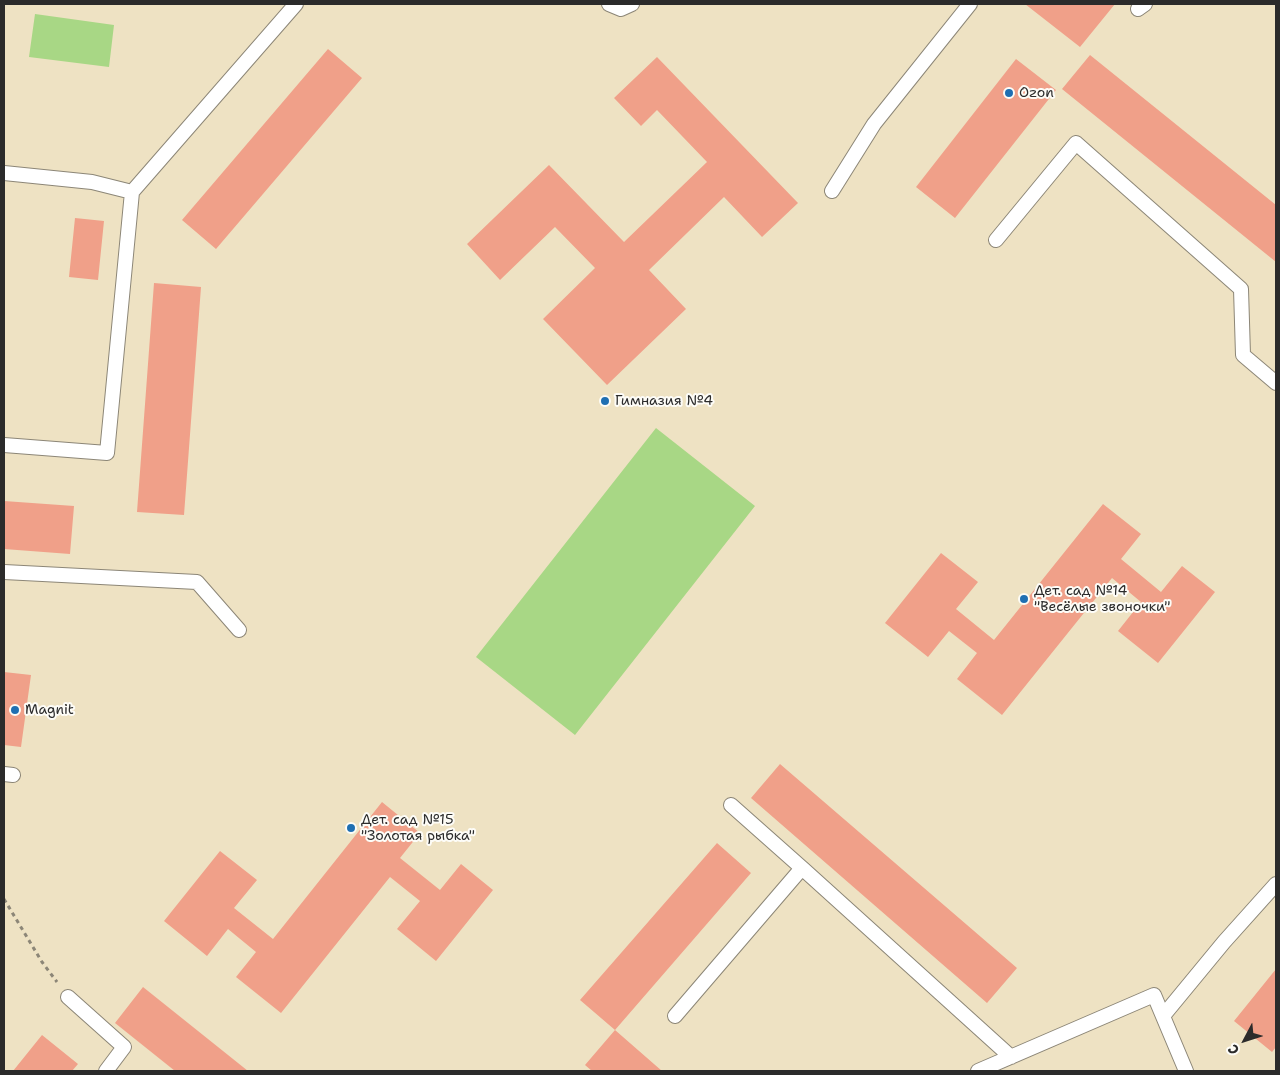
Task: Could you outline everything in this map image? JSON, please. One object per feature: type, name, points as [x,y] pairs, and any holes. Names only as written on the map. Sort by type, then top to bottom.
[{"type":"lane","points":[[4,445],[107,453],[132,192],[296,4]]},
{"type":"lane","points":[[609,4],[621,9],[632,4]]},
{"type":"lane","points":[[832,191],[874,124],[965,5]]},
{"type":"lane","points":[[996,240],[1076,143],[1241,289],[1243,356],[1276,383]]},
{"type":"lane","points":[[4,173],[92,182],[132,192]]},
{"type":"lane","points":[[4,572],[197,582],[239,630]]},
{"type":"lane","points":[[731,805],[1011,1057]]},
{"type":"lane","points":[[675,1016],[802,868]]},
{"type":"lane","points":[[1163,1016],[1224,942],[1276,884]]},
{"type":"lane","points":[[978,1071],[1154,995],[1186,1071]]},
{"type":"lane","points":[[68,997],[124,1047],[106,1071]]},
{"type":"path","points":[[4,899],[42,962],[68,997]]},
{"type":"green space","points":[[35,14],[114,25],[109,67],[29,57]]},
{"type":"green space","points":[[656,428],[755,506],[575,735],[476,657]]},
{"type":"building","points":[[1025,4],[1115,4],[1080,47]]},
{"type":"building","points":[[328,49],[362,78],[216,249],[182,220]]},
{"type":"building","points":[[1090,55],[1276,205],[1276,262],[1062,89]]},
{"type":"building","points":[[657,57],[798,203],[762,237],[724,197],[649,270],[686,309],[607,385],[543,319],[595,268],[555,227],[500,280],[467,244],[549,165],[624,242],[707,162],[657,110],[641,126],[614,98]]},
{"type":"building","points":[[1016,59],[1056,90],[955,218],[916,187]]},
{"type":"building","points":[[75,218],[104,221],[98,280],[69,277]]},
{"type":"building","points":[[154,283],[201,287],[184,515],[137,512]]},
{"type":"building","points":[[4,501],[74,506],[70,554],[4,549]]},
{"type":"building","points":[[1103,504],[1141,534],[1121,559],[1161,592],[1182,566],[1215,592],[1158,663],[1118,631],[1141,602],[1112,578],[1002,715],[957,679],[977,653],[949,631],[928,657],[885,623],[941,553],[978,582],[956,609],[994,640]]},
{"type":"building","name":"Magnit","points":[[4,672],[31,675],[21,747],[4,745]]},
{"type":"building","points":[[780,764],[1017,968],[987,1003],[751,798]]},
{"type":"building","points":[[382,802],[420,833],[400,858],[440,890],[461,864],[493,890],[436,961],[397,929],[420,901],[390,877],[281,1013],[236,977],[256,952],[228,929],[207,956],[164,921],[220,851],[257,880],[234,908],[273,939]]},
{"type":"building","points":[[717,843],[751,873],[615,1030],[580,1000]]},
{"type":"building","points":[[1276,969],[1276,1047],[1272,1052],[1234,1021]]},
{"type":"building","points":[[143,987],[248,1071],[175,1071],[115,1023]]},
{"type":"building","points":[[615,1030],[662,1071],[592,1071],[585,1065]]},
{"type":"building","points":[[42,1035],[78,1064],[72,1071],[13,1071]]},
{"type":"place","name":"Ozon","points":[[1009,93]]},
{"type":"place","name":"Гимназия №4","points":[[605,401]]},
{"type":"place","name":"Дет. сад №14 \"Весёлые звоночки\"","points":[[1024,599]]},
{"type":"place","name":"Magnit","points":[[15,710]]},
{"type":"place","name":"Дет. сад №15 \"Золотая рыбка\"","points":[[351,828]]}]
